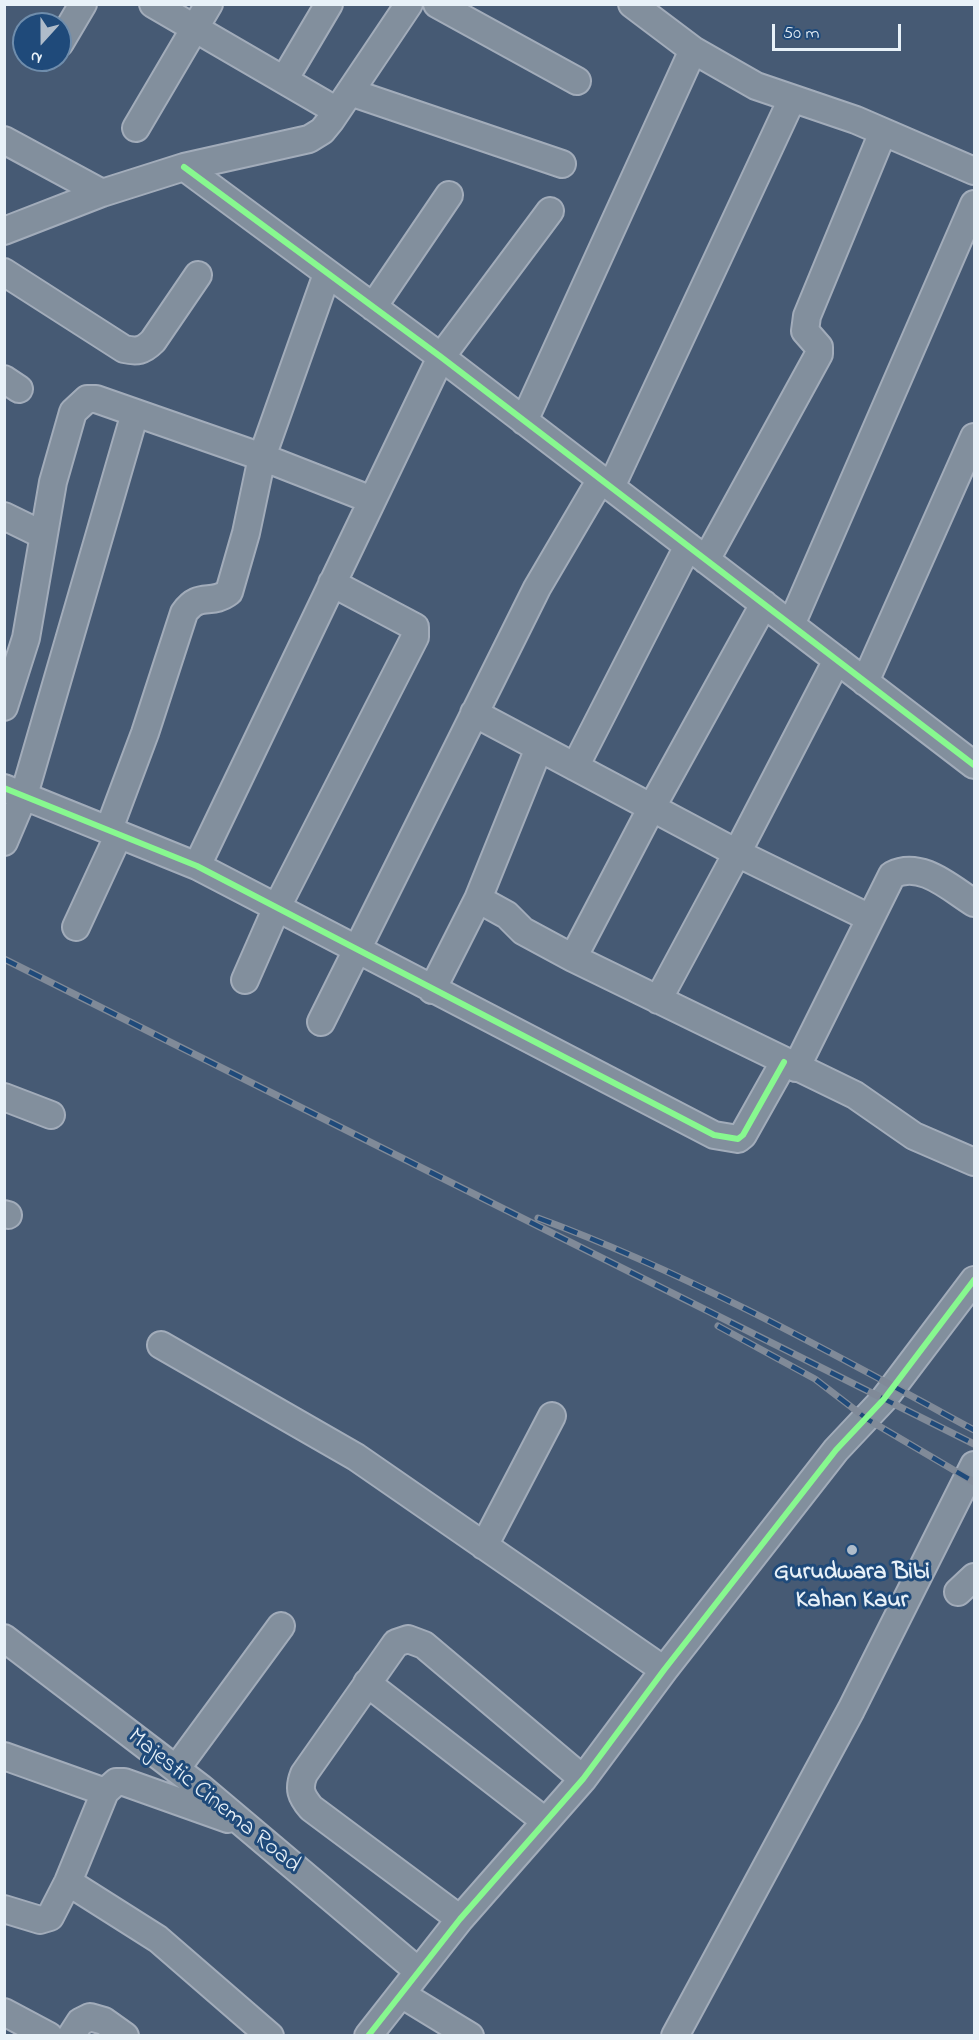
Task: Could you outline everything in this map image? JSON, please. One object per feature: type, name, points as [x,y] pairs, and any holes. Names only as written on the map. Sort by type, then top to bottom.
[{"type":"street","points":[[72,23],[83,4]]},
{"type":"street","points":[[153,4],[284,80],[343,101],[562,164]]},
{"type":"street","points":[[136,128],[208,4]]},
{"type":"street","points":[[284,80],[329,4]]},
{"type":"street","points":[[4,231],[102,193],[184,167],[309,139],[322,131],[409,4]]},
{"type":"street","points":[[436,4],[577,81]]},
{"type":"street","points":[[632,4],[693,50],[756,86],[883,132],[975,171]]},
{"type":"street","points":[[524,421],[693,50]]},
{"type":"street","points":[[321,1022],[537,588],[606,483],[792,99]]},
{"type":"street","points":[[575,767],[697,553],[819,354],[819,347],[805,331],[807,316],[883,132]]},
{"type":"street","points":[[4,140],[102,193]]},
{"type":"street","points":[[184,167],[441,357],[975,765]]},
{"type":"street","points":[[373,307],[448,195]]},
{"type":"street","points":[[792,625],[975,204]]},
{"type":"street","points":[[197,866],[441,357],[550,211]]},
{"type":"street","points":[[4,272],[124,349],[136,352],[145,350],[153,341],[198,275]]},
{"type":"street","points":[[76,927],[114,832],[184,613],[190,603],[199,599],[214,600],[229,592],[246,533],[262,457],[327,274]]},
{"type":"street","points":[[4,707],[15,633],[44,535],[53,482],[72,412],[79,403],[87,399],[96,399],[262,457],[372,500]]},
{"type":"street","points":[[4,842],[14,791],[135,412]]},
{"type":"street","points":[[866,682],[975,437]]},
{"type":"street","points":[[4,516],[44,535]]},
{"type":"street","points":[[245,980],[277,907],[416,632],[410,624],[332,583]]},
{"type":"street","points":[[573,958],[652,807],[764,604]]},
{"type":"street","points":[[658,1000],[837,660]]},
{"type":"street","points":[[474,713],[736,853],[870,918]]},
{"type":"street","points":[[432,990],[478,899],[539,748]]},
{"type":"street","points":[[14,791],[197,866],[432,990],[714,1135],[727,1139],[738,1139],[743,1135],[790,1065],[892,875],[911,869],[927,873],[975,903]]},
{"type":"street","points":[[478,899],[507,915],[523,931],[573,958],[855,1095],[914,1136],[975,1162]]},
{"type":"street","points":[[4,1097],[51,1115]]},
{"type":"street","points":[[387,2036],[408,1998],[418,1971],[544,1821],[583,1779],[664,1670],[836,1450],[884,1399],[975,1280]]},
{"type":"street","points":[[368,2036],[408,1998],[628,1736],[849,1452],[941,1345],[975,1300]]},
{"type":"street","points":[[161,1345],[356,1457],[664,1670]]},
{"type":"street","points":[[484,1546],[552,1416]]},
{"type":"street","points":[[675,2036],[851,1710],[975,1465]]},
{"type":"street","points":[[176,1769],[281,1626]]},
{"type":"street","name":"Majestic Cinema Road","points":[[4,1638],[176,1769],[418,1971]]},
{"type":"street","points":[[460,1919],[311,1808],[302,1797],[300,1786],[304,1774],[396,1643],[408,1639],[434,1653],[583,1779]]},
{"type":"street","points":[[367,1683],[544,1821]]},
{"type":"street","points":[[4,1756],[105,1792]]},
{"type":"street","points":[[4,1909],[33,1919],[50,1917],[68,1882],[105,1792],[116,1782],[124,1782],[243,1824]]},
{"type":"street","points":[[68,1882],[158,1939],[270,2036]]},
{"type":"street","points":[[408,1998],[470,2036]]},
{"type":"street","points":[[4,2012],[34,2032]]},
{"type":"street","points":[[71,2036],[80,2022],[90,2017],[104,2021],[125,2036]]},
{"type":"railway","points":[[4,959],[974,1444]]},
{"type":"railway","points":[[538,1218],[595,1240],[705,1289],[814,1344],[974,1430]]},
{"type":"railway","points":[[718,1326],[815,1379],[867,1419],[974,1482]]},
{"type":"cycle path","points":[[184,167],[441,357],[974,765]]},
{"type":"cycle path","points":[[4,788],[197,866],[714,1135],[738,1139],[743,1135],[784,1062]]},
{"type":"cycle path","points":[[368,2036],[460,1919],[583,1779],[664,1670],[836,1450],[884,1399],[974,1280]]},
{"type":"place","name":"Gurudwara Bibi Kahan Kaur","points":[[852,1550]]}]
